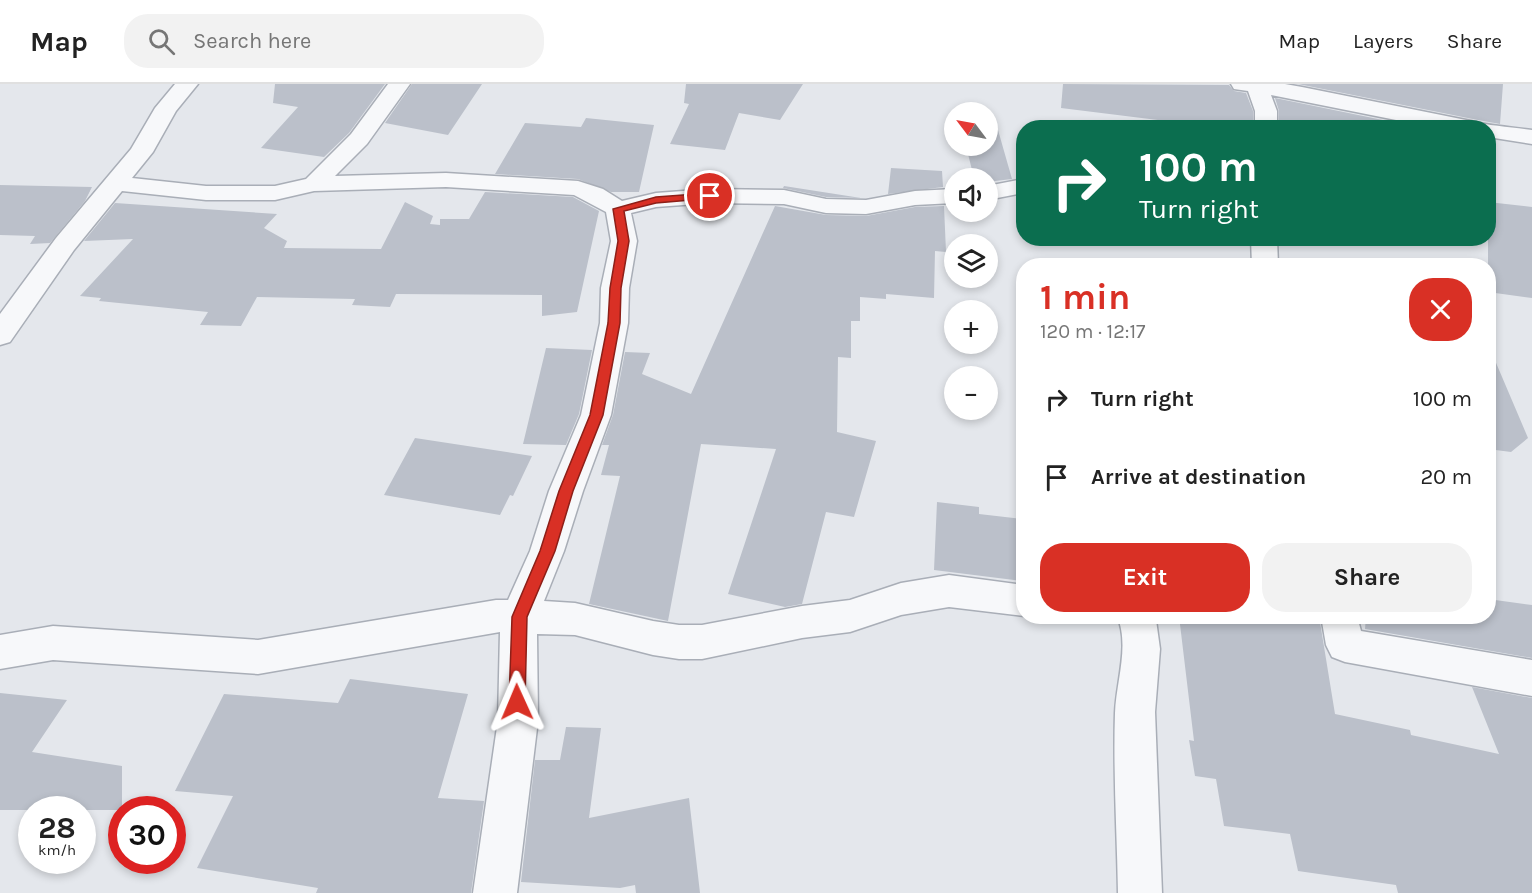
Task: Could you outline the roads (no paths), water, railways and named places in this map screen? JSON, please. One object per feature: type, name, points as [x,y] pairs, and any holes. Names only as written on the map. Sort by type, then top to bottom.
[{"type":"street","points":[[0,335],[65,244],[141,152],[166,108],[187,84]]},
{"type":"street","points":[[314,184],[359,139],[399,84]]},
{"type":"street","points":[[1251,85],[1258,88],[1266,111],[1266,120]]},
{"type":"street","points":[[1251,85],[1433,120]]},
{"type":"street","points":[[1496,131],[1532,137]]},
{"type":"street","points":[[115,183],[206,193],[275,193],[314,184],[446,180],[568,187],[594,194],[618,209],[656,200],[710,196],[784,197],[826,206],[866,207],[915,198],[944,197]]},
{"type":"street","points":[[998,190],[1016,187]]},
{"type":"street","points":[[495,893],[518,720],[519,617],[547,551],[566,491],[596,415],[614,323],[615,288],[624,241],[618,209]]},
{"type":"street","points":[[0,652],[53,643],[258,657],[496,616],[575,619],[653,638],[679,642],[702,642],[850,615],[901,599],[949,591],[1016,600]]},
{"type":"street","points":[[1139,624],[1142,649],[1135,712],[1140,893]]},
{"type":"street","points":[[1341,624],[1345,645],[1532,678]]}]
